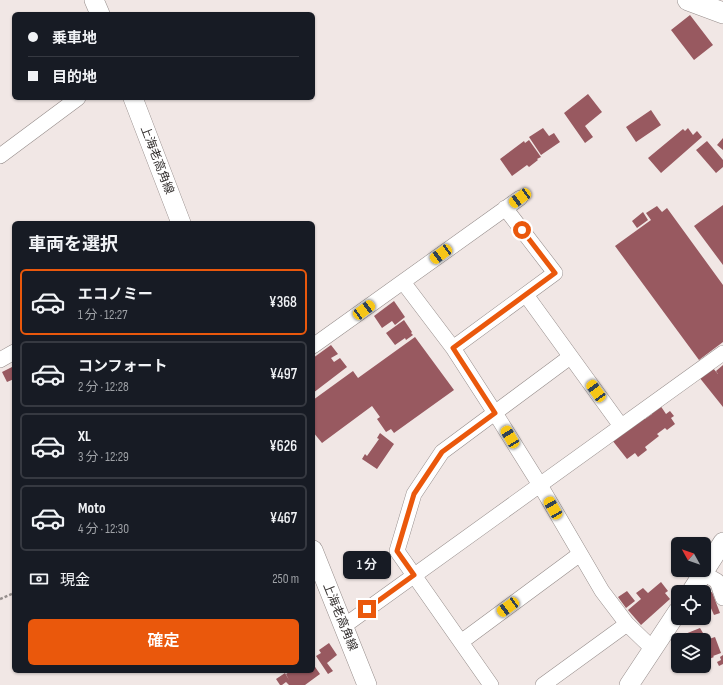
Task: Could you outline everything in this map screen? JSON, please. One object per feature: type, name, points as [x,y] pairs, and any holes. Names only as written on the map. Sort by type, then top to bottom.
[{"type":"highway","points":[[688,0],[723,13]]},
{"type":"main road","points":[[94,0],[99,12]]},
{"type":"main road","name":"上海老高角線","points":[[134,100],[180,221]]},
{"type":"main road","points":[[711,561],[723,542]]},
{"type":"main road","name":"上海老高角線","points":[[315,555],[367,685]]},
{"type":"main road","points":[[629,685],[671,621]]},
{"type":"street","points":[[0,156],[75,100]]},
{"type":"street","points":[[315,345],[520,198]]},
{"type":"street","points":[[453,348],[555,273],[505,208]]},
{"type":"street","points":[[403,282],[453,348],[495,413],[540,485],[602,591],[627,624],[653,648]]},
{"type":"street","points":[[526,295],[621,426]]},
{"type":"street","points":[[0,360],[12,353]]},
{"type":"street","points":[[344,626],[723,353]]},
{"type":"street","points":[[491,685],[397,551],[414,494],[442,452],[570,357]]},
{"type":"street","points":[[461,642],[580,554]]},
{"type":"street","points":[[710,577],[717,581],[723,598]]},
{"type":"street","points":[[543,685],[627,624]]},
{"type":"path","points":[[0,599],[12,594]]},
{"type":"building","points":[[690,15],[713,45],[694,60],[671,30]]},
{"type":"building","points":[[588,94],[602,112],[585,126],[593,137],[585,143],[564,113]]},
{"type":"building","points":[[651,110],[661,125],[636,142],[626,127]]},
{"type":"building","points":[[543,128],[549,136],[554,133],[560,142],[541,155],[529,137]]},
{"type":"building","points":[[688,128],[693,135],[697,131],[702,137],[661,173],[648,158],[683,129],[685,131]]},
{"type":"building","points":[[723,138],[723,150],[717,145]]},
{"type":"building","points":[[529,140],[541,157],[529,167],[527,165],[512,176],[500,159],[524,141],[525,143]]},
{"type":"building","points":[[707,141],[723,160],[723,167],[716,173],[696,150]]},
{"type":"building","points":[[723,205],[723,265],[694,226]]},
{"type":"building","points":[[657,206],[662,212],[667,208],[723,285],[723,342],[699,360],[615,246],[651,220],[646,213]]},
{"type":"building","points":[[643,212],[648,220],[637,228],[632,221]]},
{"type":"building","points":[[394,301],[405,317],[395,325],[392,321],[382,328],[374,316]]},
{"type":"building","points":[[404,320],[413,335],[406,340],[405,338],[395,345],[386,333]]},
{"type":"building","points":[[415,337],[454,390],[394,433],[391,429],[386,432],[377,419],[380,417],[372,406],[322,443],[315,434],[315,399],[353,371],[358,378]]},
{"type":"building","points":[[331,345],[338,354],[331,358],[334,362],[340,358],[347,367],[315,391],[315,357]]},
{"type":"building","points":[[723,365],[723,407],[699,377],[712,367],[718,374],[716,371]]},
{"type":"building","points":[[12,367],[12,380],[7,382],[2,372]]},
{"type":"building","points":[[660,405],[666,414],[670,411],[674,416],[671,418],[675,424],[667,430],[665,428],[657,434],[659,436],[645,447],[647,450],[638,457],[635,453],[627,459],[612,440],[643,417],[645,419],[652,414],[650,412]]},
{"type":"building","points":[[380,433],[394,444],[377,469],[362,459],[365,454],[367,456],[379,439],[377,438]]},
{"type":"building","points":[[661,582],[668,591],[665,593],[670,599],[641,625],[628,610],[641,599],[636,593],[643,588],[648,593]]},
{"type":"building","points":[[627,591],[635,601],[626,608],[618,597]]},
{"type":"building","points":[[711,592],[720,613],[714,615],[711,608]]},
{"type":"building","points":[[700,628],[703,633],[688,633]]},
{"type":"building","points":[[715,637],[721,653],[713,656],[714,657],[711,658],[711,638]]},
{"type":"building","points":[[329,643],[337,655],[327,663],[333,671],[328,674],[316,656],[321,653],[319,650]]},
{"type":"building","points":[[723,655],[723,664],[719,666],[717,662],[721,660],[720,657]]},
{"type":"building","points":[[315,667],[320,674],[305,685],[289,685],[286,682],[280,685],[276,679],[285,673],[289,680],[286,674],[315,673]]},
{"type":"route","points":[[367,609],[414,575],[397,551],[414,494],[442,452],[495,413],[453,348],[555,273],[522,230]]}]
